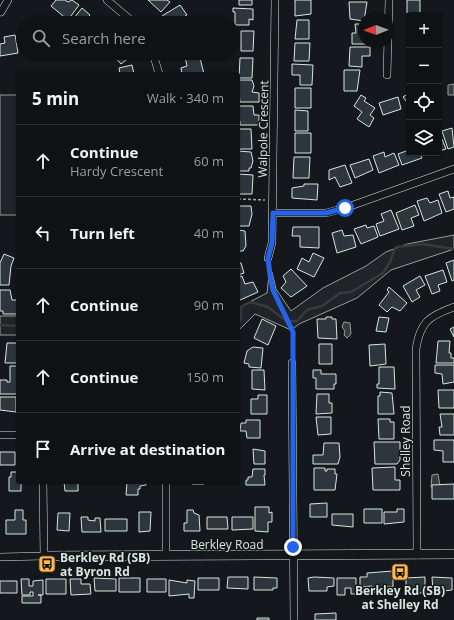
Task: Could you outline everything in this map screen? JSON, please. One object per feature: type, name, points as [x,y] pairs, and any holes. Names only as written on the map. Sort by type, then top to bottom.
[{"type":"street","points":[[1,12],[8,0]]},
{"type":"street","points":[[107,0],[126,16]]},
{"type":"street","name":"Walpole Crescent","points":[[268,258],[272,243],[273,213],[275,0]]},
{"type":"street","points":[[387,75],[388,0]]},
{"type":"street","points":[[155,60],[158,72]]},
{"type":"street","points":[[273,213],[326,213],[345,208],[454,169]]},
{"type":"street","name":"Shelley Road","points":[[417,555],[416,349],[420,329],[430,317],[454,307]]},
{"type":"street","points":[[292,363],[294,620]]},
{"type":"street","points":[[0,435],[16,435]]},
{"type":"street","points":[[43,484],[44,556]]},
{"type":"street","points":[[166,484],[166,556]]},
{"type":"street","name":"Berkley Road","points":[[0,557],[454,554]]},
{"type":"path","points":[[240,199],[273,200]]},
{"type":"path","points":[[268,258],[273,290],[292,331],[292,363]]},
{"type":"shaded area","points":[[454,84],[454,95],[448,95],[448,85]]},
{"type":"shaded area","points":[[0,95],[16,95],[16,215],[0,215]]},
{"type":"shaded area","points":[[454,235],[454,249],[391,270],[357,298],[299,324],[291,330],[255,314],[240,329],[240,307],[267,293],[269,275],[272,272],[276,289],[291,311],[323,288],[366,266],[386,252],[407,244]]},
{"type":"shaded area","points":[[0,316],[16,316],[16,335],[0,335]]},
{"type":"shaded area","points":[[344,322],[350,323],[351,334],[347,338],[344,335],[345,331],[342,327]]},
{"type":"shaded area","points":[[438,474],[440,486],[431,487],[432,475]]},
{"type":"building","points":[[56,0],[65,0],[68,2],[72,0],[79,5],[71,16],[63,16],[51,6]]},
{"type":"building","points":[[148,0],[167,0],[170,2],[161,12]]},
{"type":"building","points":[[239,0],[252,0],[252,5],[239,5]]},
{"type":"building","points":[[295,0],[311,0],[311,14],[295,16]]},
{"type":"building","points":[[407,0],[420,0],[420,12],[407,12]]},
{"type":"building","points":[[349,2],[367,2],[365,12],[358,12],[358,20],[350,19]]},
{"type":"building","points":[[180,5],[187,15],[185,16],[162,16]]},
{"type":"building","points":[[82,8],[90,15],[89,16],[76,16]]},
{"type":"building","points":[[233,8],[253,9],[253,20],[249,19],[249,25],[240,25],[240,16],[235,16],[235,12],[233,12]]},
{"type":"building","points":[[297,20],[309,20],[309,39],[295,39]]},
{"type":"building","points":[[355,24],[358,24],[358,44],[352,44],[352,33],[356,33]]},
{"type":"building","points":[[241,31],[254,31],[253,51],[241,51]]},
{"type":"building","points":[[15,35],[16,53],[0,56],[0,44],[5,43],[4,37]]},
{"type":"building","points":[[295,43],[310,43],[309,61],[294,61]]},
{"type":"building","points":[[350,47],[370,48],[370,56],[362,56],[362,67],[349,66]]},
{"type":"building","points":[[240,58],[253,58],[252,78],[240,78]]},
{"type":"building","points":[[118,60],[126,60],[121,64]]},
{"type":"building","points":[[186,60],[200,60],[204,72],[182,72],[181,68],[187,66]]},
{"type":"building","points":[[292,64],[313,65],[312,85],[300,85],[300,75],[292,75]]},
{"type":"building","points":[[132,65],[134,72],[120,72],[119,68]]},
{"type":"building","points":[[344,70],[360,70],[357,91],[344,91]]},
{"type":"building","points":[[240,80],[252,80],[254,86],[252,92],[259,93],[259,102],[240,102]]},
{"type":"building","points":[[295,88],[311,88],[311,108],[295,108]]},
{"type":"building","points":[[361,95],[366,98],[364,101],[375,108],[370,115],[374,118],[369,127],[357,119],[362,112],[354,106]]},
{"type":"building","points":[[398,97],[401,109],[383,115],[379,103]]},
{"type":"building","points":[[240,106],[253,106],[254,115],[259,115],[259,125],[240,125]]},
{"type":"building","points":[[295,110],[308,111],[308,131],[295,131]]},
{"type":"building","points":[[452,128],[454,147],[448,149],[442,131]]},
{"type":"building","points":[[240,129],[251,129],[252,149],[240,149]]},
{"type":"building","points":[[295,133],[311,133],[311,153],[295,153]]},
{"type":"building","points":[[442,139],[446,149],[442,150]]},
{"type":"building","points":[[240,151],[251,152],[253,161],[249,171],[240,171]]},
{"type":"building","points":[[406,151],[406,156],[421,156],[422,158],[402,165],[398,154]]},
{"type":"building","points":[[384,152],[385,157],[394,153],[399,165],[379,173],[373,156]]},
{"type":"building","points":[[294,157],[310,157],[309,178],[293,178]]},
{"type":"building","points":[[369,159],[373,170],[355,178],[350,165]]},
{"type":"building","points":[[345,165],[352,183],[340,187],[335,177],[329,180],[329,170]]},
{"type":"building","points":[[240,174],[253,175],[252,194],[240,194]]},
{"type":"building","points":[[304,184],[318,184],[317,200],[292,198],[292,188],[304,186]]},
{"type":"building","points":[[448,191],[450,198],[454,197],[454,209],[446,212],[439,194]]},
{"type":"building","points":[[427,198],[430,203],[438,200],[442,213],[424,221],[417,201]]},
{"type":"building","points":[[415,205],[419,215],[411,218],[414,226],[402,230],[396,213]]},
{"type":"building","points":[[240,206],[251,206],[252,214],[249,226],[240,226]]},
{"type":"building","points":[[391,210],[399,229],[380,236],[376,224],[384,221],[381,214]]},
{"type":"building","points":[[366,225],[367,228],[374,226],[378,237],[361,244],[354,229]]},
{"type":"building","points":[[293,227],[319,227],[319,248],[300,247],[300,236],[292,236]]},
{"type":"building","points":[[240,230],[245,231],[246,246],[243,251],[240,251]]},
{"type":"building","points":[[342,230],[344,236],[353,235],[356,247],[337,253],[332,233]]},
{"type":"building","points":[[313,253],[324,258],[314,277],[297,269],[302,258],[309,262]]},
{"type":"building","points":[[4,254],[14,258],[11,266],[9,285],[0,285],[0,263]]},
{"type":"building","points":[[454,260],[454,280],[452,281],[446,263]]},
{"type":"building","points":[[240,263],[241,263],[244,273],[240,274]]},
{"type":"building","points":[[291,269],[307,286],[291,297],[281,288],[286,282],[283,276]]},
{"type":"building","points":[[443,270],[447,282],[438,285],[440,291],[432,294],[425,276]]},
{"type":"building","points":[[242,276],[245,284],[253,282],[258,292],[240,300],[240,277]]},
{"type":"building","points":[[420,276],[425,285],[416,290],[420,297],[412,302],[403,286]]},
{"type":"building","points":[[389,287],[407,303],[400,311],[392,307],[387,312],[379,305],[389,292],[387,290]]},
{"type":"building","points":[[0,290],[10,290],[12,300],[16,300],[16,314],[3,314],[3,311],[0,311]]},
{"type":"building","points":[[326,317],[336,319],[337,339],[318,338],[317,319],[326,319]]},
{"type":"building","points":[[379,317],[389,318],[386,332],[376,331]]},
{"type":"building","points":[[262,319],[276,326],[268,345],[254,338]]},
{"type":"building","points":[[454,327],[454,337],[450,329]]},
{"type":"building","points":[[438,341],[450,341],[449,353],[451,353],[451,358],[454,358],[454,363],[436,363]]},
{"type":"building","points":[[7,343],[16,343],[16,363],[5,363]]},
{"type":"building","points":[[319,344],[332,344],[332,364],[319,364]]},
{"type":"building","points":[[385,344],[386,364],[370,366],[369,345]]},
{"type":"building","points":[[253,347],[263,348],[261,368],[249,367],[249,364],[244,363],[247,351]]},
{"type":"building","points":[[435,365],[454,365],[454,382],[443,384],[442,374],[435,373]]},
{"type":"building","points":[[10,366],[16,366],[16,394],[0,394],[0,380],[7,380],[7,382],[10,382]]},
{"type":"building","points":[[379,367],[394,367],[395,389],[377,388],[377,384],[379,384]]},
{"type":"building","points":[[252,370],[264,370],[265,390],[252,389]]},
{"type":"building","points":[[313,370],[321,370],[321,374],[336,374],[336,384],[334,384],[334,389],[316,389],[316,378],[313,378]]},
{"type":"building","points":[[438,390],[454,390],[454,408],[439,408]]},
{"type":"building","points":[[380,392],[392,393],[394,414],[378,414],[378,396],[380,396]]},
{"type":"building","points":[[317,394],[329,394],[329,403],[332,403],[332,413],[316,414]]},
{"type":"building","points":[[258,395],[267,395],[267,414],[251,414],[251,399],[258,399]]},
{"type":"building","points":[[0,397],[16,397],[16,412],[0,410]]},
{"type":"building","points":[[440,414],[454,414],[454,435],[440,435],[439,427],[442,427]]},
{"type":"building","points":[[316,417],[331,417],[331,434],[318,435]]},
{"type":"building","points":[[378,419],[390,419],[390,422],[394,422],[394,439],[379,439]]},
{"type":"building","points":[[246,420],[260,420],[260,438],[247,438],[246,431],[240,431],[241,423],[246,423]]},
{"type":"building","points":[[434,440],[454,440],[454,462],[443,462],[443,451],[434,450]]},
{"type":"building","points":[[374,442],[400,442],[400,460],[397,464],[375,464]]},
{"type":"building","points":[[324,443],[339,443],[340,457],[338,464],[313,464],[313,455],[323,455]]},
{"type":"building","points":[[253,449],[265,451],[265,464],[254,464]]},
{"type":"building","points":[[0,452],[15,452],[15,465],[0,465]]},
{"type":"building","points":[[395,467],[395,480],[400,480],[400,490],[373,490],[372,468]]},
{"type":"building","points":[[314,468],[325,468],[325,471],[327,471],[327,469],[335,469],[335,474],[337,474],[335,490],[314,490]]},
{"type":"building","points":[[253,469],[265,469],[265,485],[246,485],[246,480],[248,480],[248,477],[252,477]]},
{"type":"building","points":[[11,472],[16,472],[16,484],[21,484],[21,491],[9,491],[9,477],[11,477]]},
{"type":"building","points":[[64,484],[78,484],[78,491],[65,491]]},
{"type":"building","points":[[127,484],[146,484],[140,486],[140,489],[138,489],[138,495],[126,495]]},
{"type":"building","points":[[454,484],[454,499],[432,499],[432,485]]},
{"type":"building","points":[[327,503],[327,517],[310,517],[310,504]]},
{"type":"building","points":[[255,507],[269,507],[269,513],[272,512],[272,522],[268,522],[268,532],[255,531]]},
{"type":"building","points":[[364,509],[382,509],[382,523],[364,523]]},
{"type":"building","points":[[397,509],[404,509],[404,522],[384,524],[384,512],[397,512]]},
{"type":"building","points":[[15,510],[23,510],[23,520],[26,520],[26,534],[6,534],[6,520],[15,520]]},
{"type":"building","points":[[187,510],[193,510],[194,513],[199,515],[200,531],[184,531],[184,523],[187,523]]},
{"type":"building","points":[[139,512],[151,512],[150,531],[139,532]]},
{"type":"building","points":[[58,513],[70,513],[69,531],[57,530]]},
{"type":"building","points":[[332,514],[353,514],[353,527],[332,525]]},
{"type":"building","points":[[81,517],[88,517],[88,520],[95,521],[95,518],[100,518],[101,532],[82,532]]},
{"type":"building","points":[[207,517],[227,517],[228,529],[207,529]]},
{"type":"building","points":[[232,517],[253,517],[253,529],[232,530]]},
{"type":"building","points":[[105,519],[127,519],[127,531],[105,531]]},
{"type":"building","points":[[393,571],[393,587],[387,587],[387,590],[381,590],[382,592],[373,592],[372,586],[360,587],[360,577],[367,577],[367,573]]},
{"type":"building","points":[[228,577],[248,577],[248,589],[227,588]]},
{"type":"building","points":[[254,577],[277,578],[277,588],[273,588],[273,590],[254,590]]},
{"type":"building","points":[[425,577],[425,593],[406,593],[406,578]]},
{"type":"building","points":[[432,577],[452,578],[452,590],[433,592]]},
{"type":"building","points":[[94,578],[116,579],[116,591],[95,591]]},
{"type":"building","points":[[119,578],[140,578],[140,592],[119,592]]},
{"type":"building","points":[[198,578],[219,578],[219,590],[198,590]]},
{"type":"building","points":[[308,578],[334,578],[334,586],[327,587],[327,591],[309,591]]},
{"type":"building","points":[[337,578],[356,578],[356,594],[351,594],[351,588],[345,588],[345,595],[337,595]]},
{"type":"building","points":[[21,579],[29,579],[29,586],[33,586],[33,581],[43,580],[43,595],[41,595],[41,603],[22,603],[22,596],[33,596],[33,592],[30,592],[30,595],[22,595]]},
{"type":"building","points":[[46,579],[66,579],[66,594],[46,594]]},
{"type":"building","points":[[70,579],[81,579],[81,584],[90,584],[91,594],[71,595]]},
{"type":"building","points":[[147,579],[166,579],[166,592],[147,592]]},
{"type":"building","points":[[169,580],[187,583],[187,580],[195,581],[194,598],[189,598],[189,594],[169,596]]},
{"type":"building","points":[[0,581],[17,581],[17,593],[0,593]]},
{"type":"building","points":[[336,613],[336,620],[315,620],[315,614]]},
{"type":"building","points":[[257,618],[269,618],[269,620],[257,620]]},
{"type":"waterway","points":[[240,321],[241,307],[250,302],[268,307],[286,321],[297,321],[307,310],[322,306],[340,293],[351,292],[383,273],[390,262],[395,248],[397,247],[422,244],[454,249]]},
{"type":"waterway","points":[[0,325],[16,326]]},
{"type":"place","name":"Berkley Rd (SB) at Byron Rd","points":[[47,564]]},
{"type":"place","name":"Berkley Rd (SB) at Shelley Rd","points":[[400,572]]},
{"type":"route","points":[[293,547],[293,332],[273,290],[270,275],[268,258],[272,243],[273,213],[326,213],[345,208]]}]
